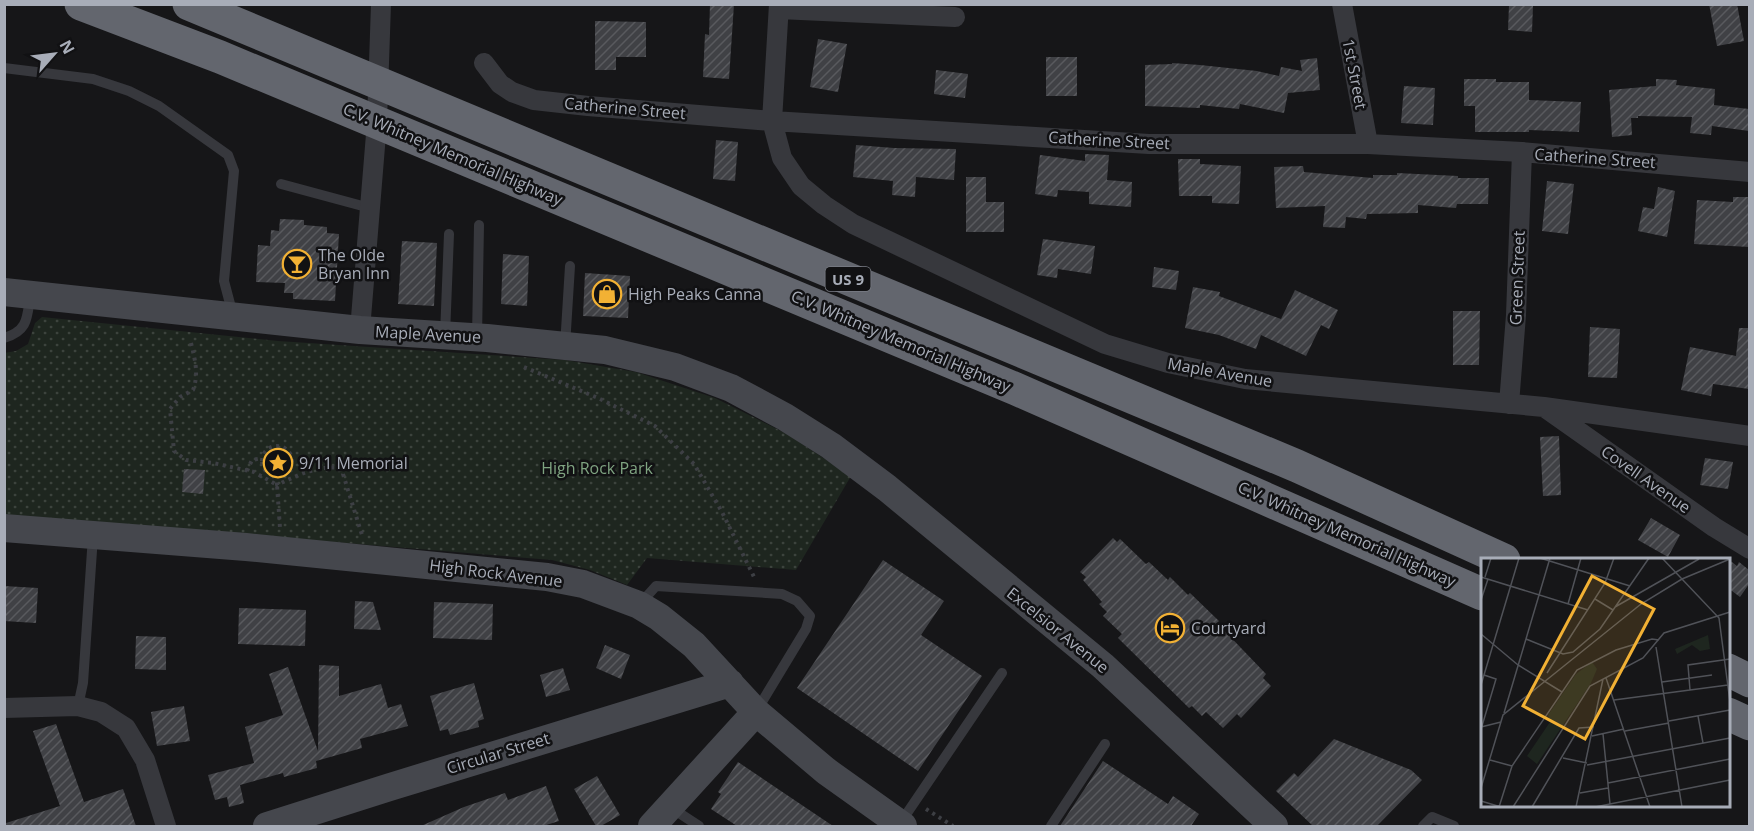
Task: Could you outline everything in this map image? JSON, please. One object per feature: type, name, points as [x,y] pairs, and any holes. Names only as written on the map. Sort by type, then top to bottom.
[{"type":"highway","name":"C.V. Whitney Memorial Highway","points":[[81,4],[220,57],[1027,394],[1481,594]]},
{"type":"highway","name":"US 9","points":[[189,4],[1297,466],[1500,558]]},
{"type":"highway","points":[[1730,671],[1749,681]]},
{"type":"highway","points":[[1730,715],[1749,724]]},
{"type":"street","points":[[360,330],[377,122],[381,4]]},
{"type":"street","name":"1st Street","points":[[1342,4],[1368,144]]},
{"type":"street","points":[[771,122],[779,7],[955,17]]},
{"type":"street","name":"Catherine Street","points":[[484,63],[500,84],[512,92],[534,100],[771,122],[1149,144],[1368,144],[1522,152],[1749,172]]},
{"type":"street","name":"Maple Avenue","points":[[771,122],[782,158],[801,186],[824,205],[853,224],[1105,344],[1168,363],[1245,379],[1544,407],[1749,436]]},
{"type":"street","name":"Green Street","points":[[1509,404],[1516,315],[1522,152]]},
{"type":"street","name":"Maple Avenue","points":[[17,293],[360,330],[477,337],[605,350],[675,367],[701,376],[757,401],[831,446]]},
{"type":"street","name":"Covell Avenue","points":[[1544,407],[1714,527],[1749,549]]},
{"type":"street","name":"Excelsior Avenue","points":[[831,446],[887,488],[1103,666],[1274,826]]},
{"type":"street","name":"High Rock Avenue","points":[[4,528],[257,548],[547,577],[583,585],[639,605],[659,617],[694,645],[756,712],[826,771],[906,817]]},
{"type":"street","name":"Circular Street","points":[[267,826],[730,683]]},
{"type":"street","points":[[4,708],[78,706],[101,712],[126,728],[145,760],[166,826]]},
{"type":"street","points":[[661,817],[756,712]]},
{"type":"lane","points":[[4,68],[93,79],[129,91],[159,106],[228,155],[234,171],[224,281],[233,316]]},
{"type":"lane","points":[[281,184],[370,208]]},
{"type":"lane","points":[[477,337],[479,225]]},
{"type":"lane","points":[[445,335],[449,234]]},
{"type":"lane","points":[[565,346],[570,266]]},
{"type":"lane","points":[[4,338],[14,335],[26,324],[17,293]]},
{"type":"lane","points":[[78,706],[83,683],[93,535]]},
{"type":"lane","points":[[639,605],[656,586],[782,594],[797,601],[810,616],[806,629],[756,712]]},
{"type":"lane","points":[[906,817],[1002,673]]},
{"type":"lane","points":[[1051,826],[1105,744]]},
{"type":"lane","points":[[661,817],[699,826]]},
{"type":"lane","points":[[1423,826],[1432,817],[1454,826]]},
{"type":"path","points":[[191,343],[197,380],[193,390],[180,397],[170,409],[174,451],[186,460],[254,472],[278,485]]},
{"type":"path","points":[[522,366],[598,398],[655,426],[694,464],[722,512],[762,592]]},
{"type":"path","points":[[274,446],[288,451],[292,460],[285,473],[277,475],[266,471],[262,458],[266,450],[274,446]]},
{"type":"path","points":[[247,471],[252,460],[262,458]]},
{"type":"path","points":[[278,485],[304,472],[327,466],[353,468]]},
{"type":"path","points":[[344,468],[362,536],[351,535]]},
{"type":"path","points":[[272,527],[279,529],[277,475]]},
{"type":"path","points":[[906,817],[953,826]]},
{"type":"green space","name":"High Rock Park","points":[[42,317],[278,341],[565,360],[636,372],[715,398],[785,433],[851,476],[796,570],[647,558],[627,585],[590,570],[552,560],[5,515],[4,353],[16,351],[28,344],[35,323]]},
{"type":"building","points":[[710,4],[734,4],[729,79],[703,77],[705,34],[709,35]]},
{"type":"building","points":[[1709,4],[1737,4],[1744,41],[1717,46]]},
{"type":"building","points":[[1509,5],[1533,6],[1532,32],[1508,30]]},
{"type":"building","points":[[595,21],[646,22],[646,57],[616,57],[616,70],[595,70]]},
{"type":"building","points":[[818,39],[847,44],[838,92],[810,87]]},
{"type":"building","points":[[1046,57],[1077,57],[1077,96],[1046,96]]},
{"type":"building","points":[[1317,58],[1320,90],[1288,93],[1284,113],[1240,104],[1239,109],[1200,105],[1200,108],[1145,106],[1145,65],[1172,63],[1200,65],[1257,71],[1279,76],[1281,67],[1302,71],[1300,60]]},
{"type":"building","points":[[936,70],[968,74],[965,98],[934,94]]},
{"type":"building","points":[[1464,79],[1529,82],[1529,100],[1581,102],[1579,132],[1529,130],[1529,132],[1475,132],[1475,106],[1464,106]]},
{"type":"building","points":[[1656,79],[1677,80],[1676,85],[1715,89],[1714,105],[1749,109],[1749,131],[1712,126],[1711,135],[1690,133],[1692,117],[1638,116],[1638,118],[1631,118],[1632,135],[1612,137],[1609,90],[1656,86]]},
{"type":"building","points":[[1404,86],[1435,88],[1433,125],[1401,123]]},
{"type":"building","points":[[716,140],[738,142],[735,181],[713,179]]},
{"type":"building","points":[[856,145],[956,149],[954,180],[916,177],[915,197],[892,195],[893,181],[853,177]]},
{"type":"building","points":[[1085,154],[1109,155],[1107,180],[1132,182],[1131,207],[1089,204],[1089,192],[1058,190],[1057,197],[1035,194],[1040,155],[1085,161]]},
{"type":"building","points":[[1178,159],[1200,159],[1200,164],[1241,166],[1239,204],[1212,203],[1212,196],[1179,196]]},
{"type":"building","points":[[1303,166],[1304,172],[1373,178],[1373,175],[1397,175],[1397,173],[1489,178],[1488,204],[1457,204],[1456,208],[1418,205],[1418,213],[1367,214],[1366,219],[1346,217],[1345,228],[1323,227],[1325,206],[1276,208],[1274,167]]},
{"type":"building","points":[[966,177],[986,177],[986,202],[1004,202],[1004,232],[966,232]]},
{"type":"building","points":[[1547,181],[1574,184],[1568,234],[1542,231]]},
{"type":"building","points":[[1658,187],[1675,191],[1667,237],[1638,231],[1643,207],[1654,209]]},
{"type":"building","points":[[1733,197],[1749,197],[1749,247],[1694,244],[1697,200],[1733,202]]},
{"type":"building","name":"The Olde Bryan Inn","points":[[280,219],[304,220],[304,225],[327,227],[327,233],[339,234],[335,301],[293,299],[293,293],[284,293],[285,283],[256,282],[258,245],[270,246],[271,230],[279,231]]},
{"type":"building","points":[[1043,239],[1095,246],[1091,274],[1058,269],[1057,278],[1037,275]]},
{"type":"building","points":[[402,241],[437,243],[434,306],[398,304]]},
{"type":"building","points":[[503,254],[529,256],[527,306],[501,304]]},
{"type":"building","points":[[1154,267],[1179,271],[1176,290],[1152,287]]},
{"type":"building","points":[[585,273],[630,276],[628,318],[583,316]]},
{"type":"building","points":[[1193,287],[1220,292],[1219,296],[1281,319],[1295,290],[1338,310],[1329,329],[1321,325],[1306,356],[1261,335],[1256,349],[1219,335],[1185,328]]},
{"type":"building","points":[[1453,311],[1480,311],[1479,365],[1453,365]]},
{"type":"building","points":[[1590,327],[1620,329],[1617,378],[1588,377]]},
{"type":"building","points":[[1739,328],[1749,328],[1749,389],[1713,384],[1711,396],[1681,390],[1690,347],[1736,356]]},
{"type":"building","points":[[1559,436],[1561,495],[1543,496],[1540,437]]},
{"type":"building","points":[[1705,458],[1733,462],[1728,489],[1700,485]]},
{"type":"building","points":[[184,469],[205,470],[203,494],[182,492]]},
{"type":"building","points":[[1651,518],[1680,535],[1668,557],[1638,540]]},
{"type":"building","name":"Courtyard","points":[[1113,538],[1117,542],[1120,539],[1146,564],[1149,562],[1168,580],[1170,577],[1188,595],[1190,593],[1219,621],[1217,623],[1266,674],[1263,678],[1271,686],[1241,718],[1237,714],[1223,728],[1206,712],[1202,716],[1192,706],[1189,708],[1118,638],[1122,634],[1103,616],[1107,612],[1099,604],[1102,602],[1083,580],[1086,577],[1080,572]]},
{"type":"building","points":[[883,560],[944,601],[921,635],[982,676],[918,771],[797,688]]},
{"type":"building","points":[[1730,561],[1737,566],[1739,562],[1749,570],[1749,584],[1740,597],[1730,590]]},
{"type":"building","points":[[4,586],[38,588],[36,623],[4,621]]},
{"type":"building","points":[[355,601],[373,602],[381,630],[354,629]]},
{"type":"building","points":[[434,602],[493,604],[492,640],[433,638]]},
{"type":"building","points":[[239,608],[306,610],[305,646],[238,644]]},
{"type":"building","points":[[136,636],[166,637],[166,670],[135,669]]},
{"type":"building","points":[[605,645],[630,655],[621,679],[596,668]]},
{"type":"building","points":[[319,665],[339,666],[339,696],[381,684],[388,708],[401,704],[408,726],[360,739],[362,748],[316,761],[317,768],[284,777],[283,773],[240,785],[244,803],[229,807],[227,797],[215,800],[208,775],[254,763],[245,727],[283,715],[269,674],[288,667],[318,751]]},
{"type":"building","points":[[563,668],[570,690],[546,697],[540,675]]},
{"type":"building","points":[[474,683],[484,719],[478,721],[479,727],[450,735],[448,729],[440,731],[430,696]]},
{"type":"building","points":[[184,706],[190,741],[157,746],[151,712]]},
{"type":"building","points":[[56,724],[84,802],[123,789],[136,826],[6,826],[6,823],[60,806],[33,731]]},
{"type":"building","points":[[1334,739],[1411,770],[1422,780],[1377,826],[1313,826],[1276,791],[1294,773],[1298,777]]},
{"type":"building","points":[[1103,761],[1168,804],[1173,796],[1199,814],[1191,826],[1060,826]]},
{"type":"building","points":[[738,762],[833,826],[737,826],[711,809],[721,794],[718,792]]},
{"type":"building","points":[[597,776],[620,815],[601,826],[596,826],[574,789]]},
{"type":"building","points":[[546,786],[559,821],[543,826],[421,826],[464,807],[505,793],[508,800]]},
{"type":"place","name":"The Olde Bryan Inn","points":[[297,264]]},
{"type":"place","name":"High Peaks Canna","points":[[607,294]]},
{"type":"place","name":"9/11 Memorial","points":[[278,463]]},
{"type":"place","name":"Courtyard","points":[[1170,628]]}]
